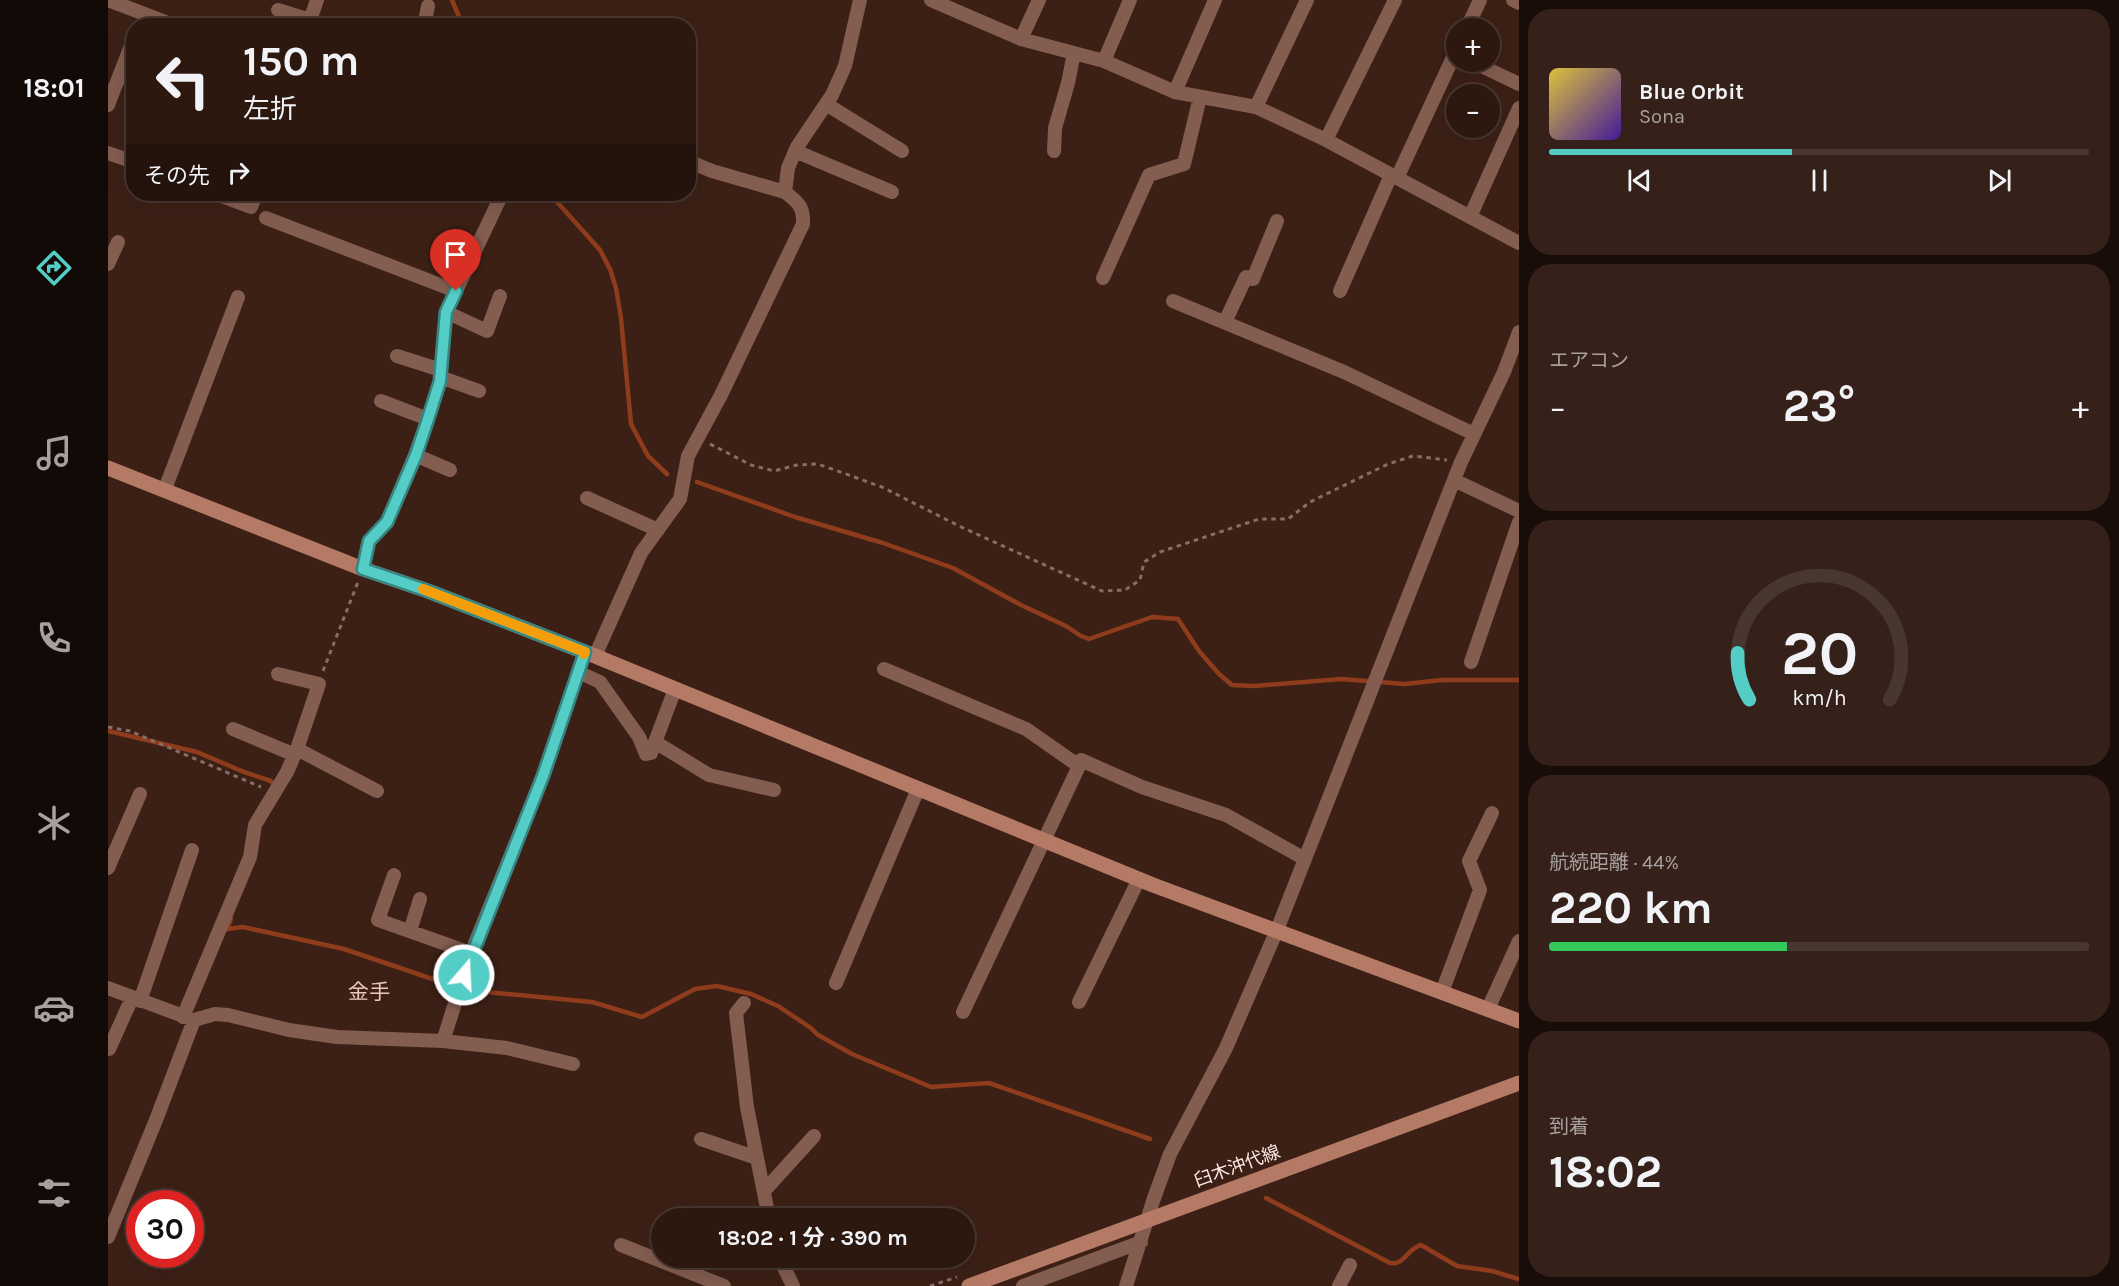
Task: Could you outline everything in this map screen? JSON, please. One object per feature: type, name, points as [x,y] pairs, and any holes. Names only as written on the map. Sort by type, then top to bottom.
[{"type":"street","points":[[108,0],[139,18]]},
{"type":"street","points":[[311,18],[317,0]]},
{"type":"street","points":[[784,192],[788,168],[795,152],[826,104],[845,66],[860,0]]},
{"type":"street","points":[[1021,39],[1039,0]]},
{"type":"street","points":[[1104,61],[1130,0]]},
{"type":"street","points":[[1176,92],[1215,0]]},
{"type":"street","points":[[1256,107],[1307,0]]},
{"type":"street","points":[[1326,140],[1395,0]]},
{"type":"street","points":[[1472,18],[1480,0]]},
{"type":"street","points":[[1513,0],[1519,3]]},
{"type":"street","points":[[939,2],[1021,39],[1104,61],[1176,92],[1256,107],[1326,140],[1519,243]]},
{"type":"street","points":[[426,18],[428,6]]},
{"type":"street","points":[[278,10],[297,18]]},
{"type":"street","points":[[1054,151],[1055,128],[1074,53]]},
{"type":"street","points":[[108,105],[126,59]]},
{"type":"street","points":[[1340,291],[1446,72]]},
{"type":"street","points":[[1494,72],[1519,84]]},
{"type":"street","points":[[1103,278],[1149,175],[1184,164],[1200,97]]},
{"type":"street","points":[[826,104],[902,151]]},
{"type":"street","points":[[1470,217],[1519,108]]},
{"type":"street","points":[[795,152],[892,192]]},
{"type":"street","points":[[108,153],[126,159]]},
{"type":"street","points":[[443,1041],[471,953],[543,776],[578,672],[590,654],[642,553],[680,499],[688,456],[721,395],[802,224],[803,213],[795,200],[784,192],[696,164]]},
{"type":"street","points":[[235,201],[251,207],[253,201]]},
{"type":"street","points":[[363,569],[369,541],[387,522],[416,455],[428,419],[441,374],[446,312],[499,201]]},
{"type":"street","points":[[266,218],[456,291]]},
{"type":"street","points":[[1226,322],[1246,277],[1253,279],[1277,221]]},
{"type":"street","points":[[108,264],[118,242]]},
{"type":"street","points":[[446,312],[486,331],[500,296]]},
{"type":"street","points":[[165,489],[238,297]]},
{"type":"street","points":[[1173,301],[1344,372],[1474,434]]},
{"type":"street","points":[[1130,1285],[1153,1201],[1170,1154],[1226,1048],[1277,930],[1461,462],[1504,372],[1519,332]]},
{"type":"street","points":[[397,356],[479,391]]},
{"type":"street","points":[[381,401],[428,419]]},
{"type":"street","points":[[416,455],[450,470]]},
{"type":"street","points":[[108,468],[363,569],[428,591],[590,654],[1139,879],[1519,1021]]},
{"type":"street","points":[[1454,480],[1519,511]]},
{"type":"street","points":[[587,498],[658,530]]},
{"type":"street","points":[[1471,662],[1519,522]]},
{"type":"street","points":[[884,669],[1026,729],[1079,766]]},
{"type":"street","points":[[578,672],[600,682],[639,737],[646,754],[651,753],[675,689]]},
{"type":"street","points":[[108,1237],[156,1120],[189,1019],[250,857],[255,825],[287,772],[319,684],[278,674]]},
{"type":"street","points":[[233,729],[296,752],[377,790]]},
{"type":"street","points":[[655,742],[709,775],[774,790]]},
{"type":"street","points":[[963,1012],[1081,760],[1142,787],[1226,815],[1305,859]]},
{"type":"street","points":[[836,983],[918,789]]},
{"type":"street","points":[[108,868],[140,794]]},
{"type":"street","points":[[1442,992],[1480,890],[1469,861],[1492,813]]},
{"type":"street","points":[[109,1049],[136,999],[192,850]]},
{"type":"street","points":[[394,874],[378,920],[471,953]]},
{"type":"street","points":[[1079,1002],[1139,879]]},
{"type":"street","points":[[410,931],[420,898]]},
{"type":"street","points":[[1488,1009],[1519,942]]},
{"type":"street","points":[[108,988],[189,1019],[215,1014],[228,1015],[289,1030],[337,1036],[443,1041],[507,1048],[573,1064]]},
{"type":"street","points":[[744,1003],[736,1013],[747,1107],[767,1208]]},
{"type":"street","name":"臼木沖代線","points":[[969,1286],[1519,1083]]},
{"type":"street","points":[[764,1191],[814,1136]]},
{"type":"street","points":[[701,1139],[757,1158]]},
{"type":"street","points":[[1023,1286],[1141,1242]]},
{"type":"street","points":[[621,1245],[724,1286]]},
{"type":"street","points":[[1339,1286],[1350,1265]]},
{"type":"street","points":[[784,1268],[793,1286]]},
{"type":"path","points":[[697,438],[751,465],[774,471],[797,465],[818,464],[882,488],[1102,591],[1125,590],[1140,580],[1144,562],[1160,552],[1259,519],[1288,519],[1310,502],[1388,464],[1413,456],[1461,462]]},
{"type":"path","points":[[320,681],[363,569]]},
{"type":"path","points":[[108,727],[130,731],[274,792]]},
{"type":"waterway","points":[[452,0],[460,18]]},
{"type":"waterway","points":[[556,201],[600,250],[610,269],[621,318],[631,424],[648,456],[667,474]]},
{"type":"waterway","points":[[697,482],[795,517],[883,543],[953,568],[1089,639],[1152,617],[1178,619],[1199,651],[1232,685],[1255,686],[1341,679],[1405,684],[1442,680],[1519,680]]},
{"type":"waterway","points":[[108,731],[197,752],[271,781],[275,786]]},
{"type":"waterway","points":[[231,919],[227,929],[243,927],[344,949],[465,990],[592,1002],[642,1017],[695,989],[717,986],[751,994],[778,1006],[818,1035],[852,1054],[931,1087],[989,1083],[1150,1139]]},
{"type":"waterway","points":[[1266,1198],[1390,1263],[1399,1262],[1421,1245],[1457,1266],[1492,1271],[1519,1279]]},
{"type":"slow traffic","points":[[423,589],[585,652],[584,654]]},
{"type":"district","name":"金手","points":[[369,992]]},
{"type":"route","points":[[456,291],[446,312],[440,381],[416,455],[387,522],[369,541],[363,569],[428,591],[585,652],[543,776],[464,975]]}]
